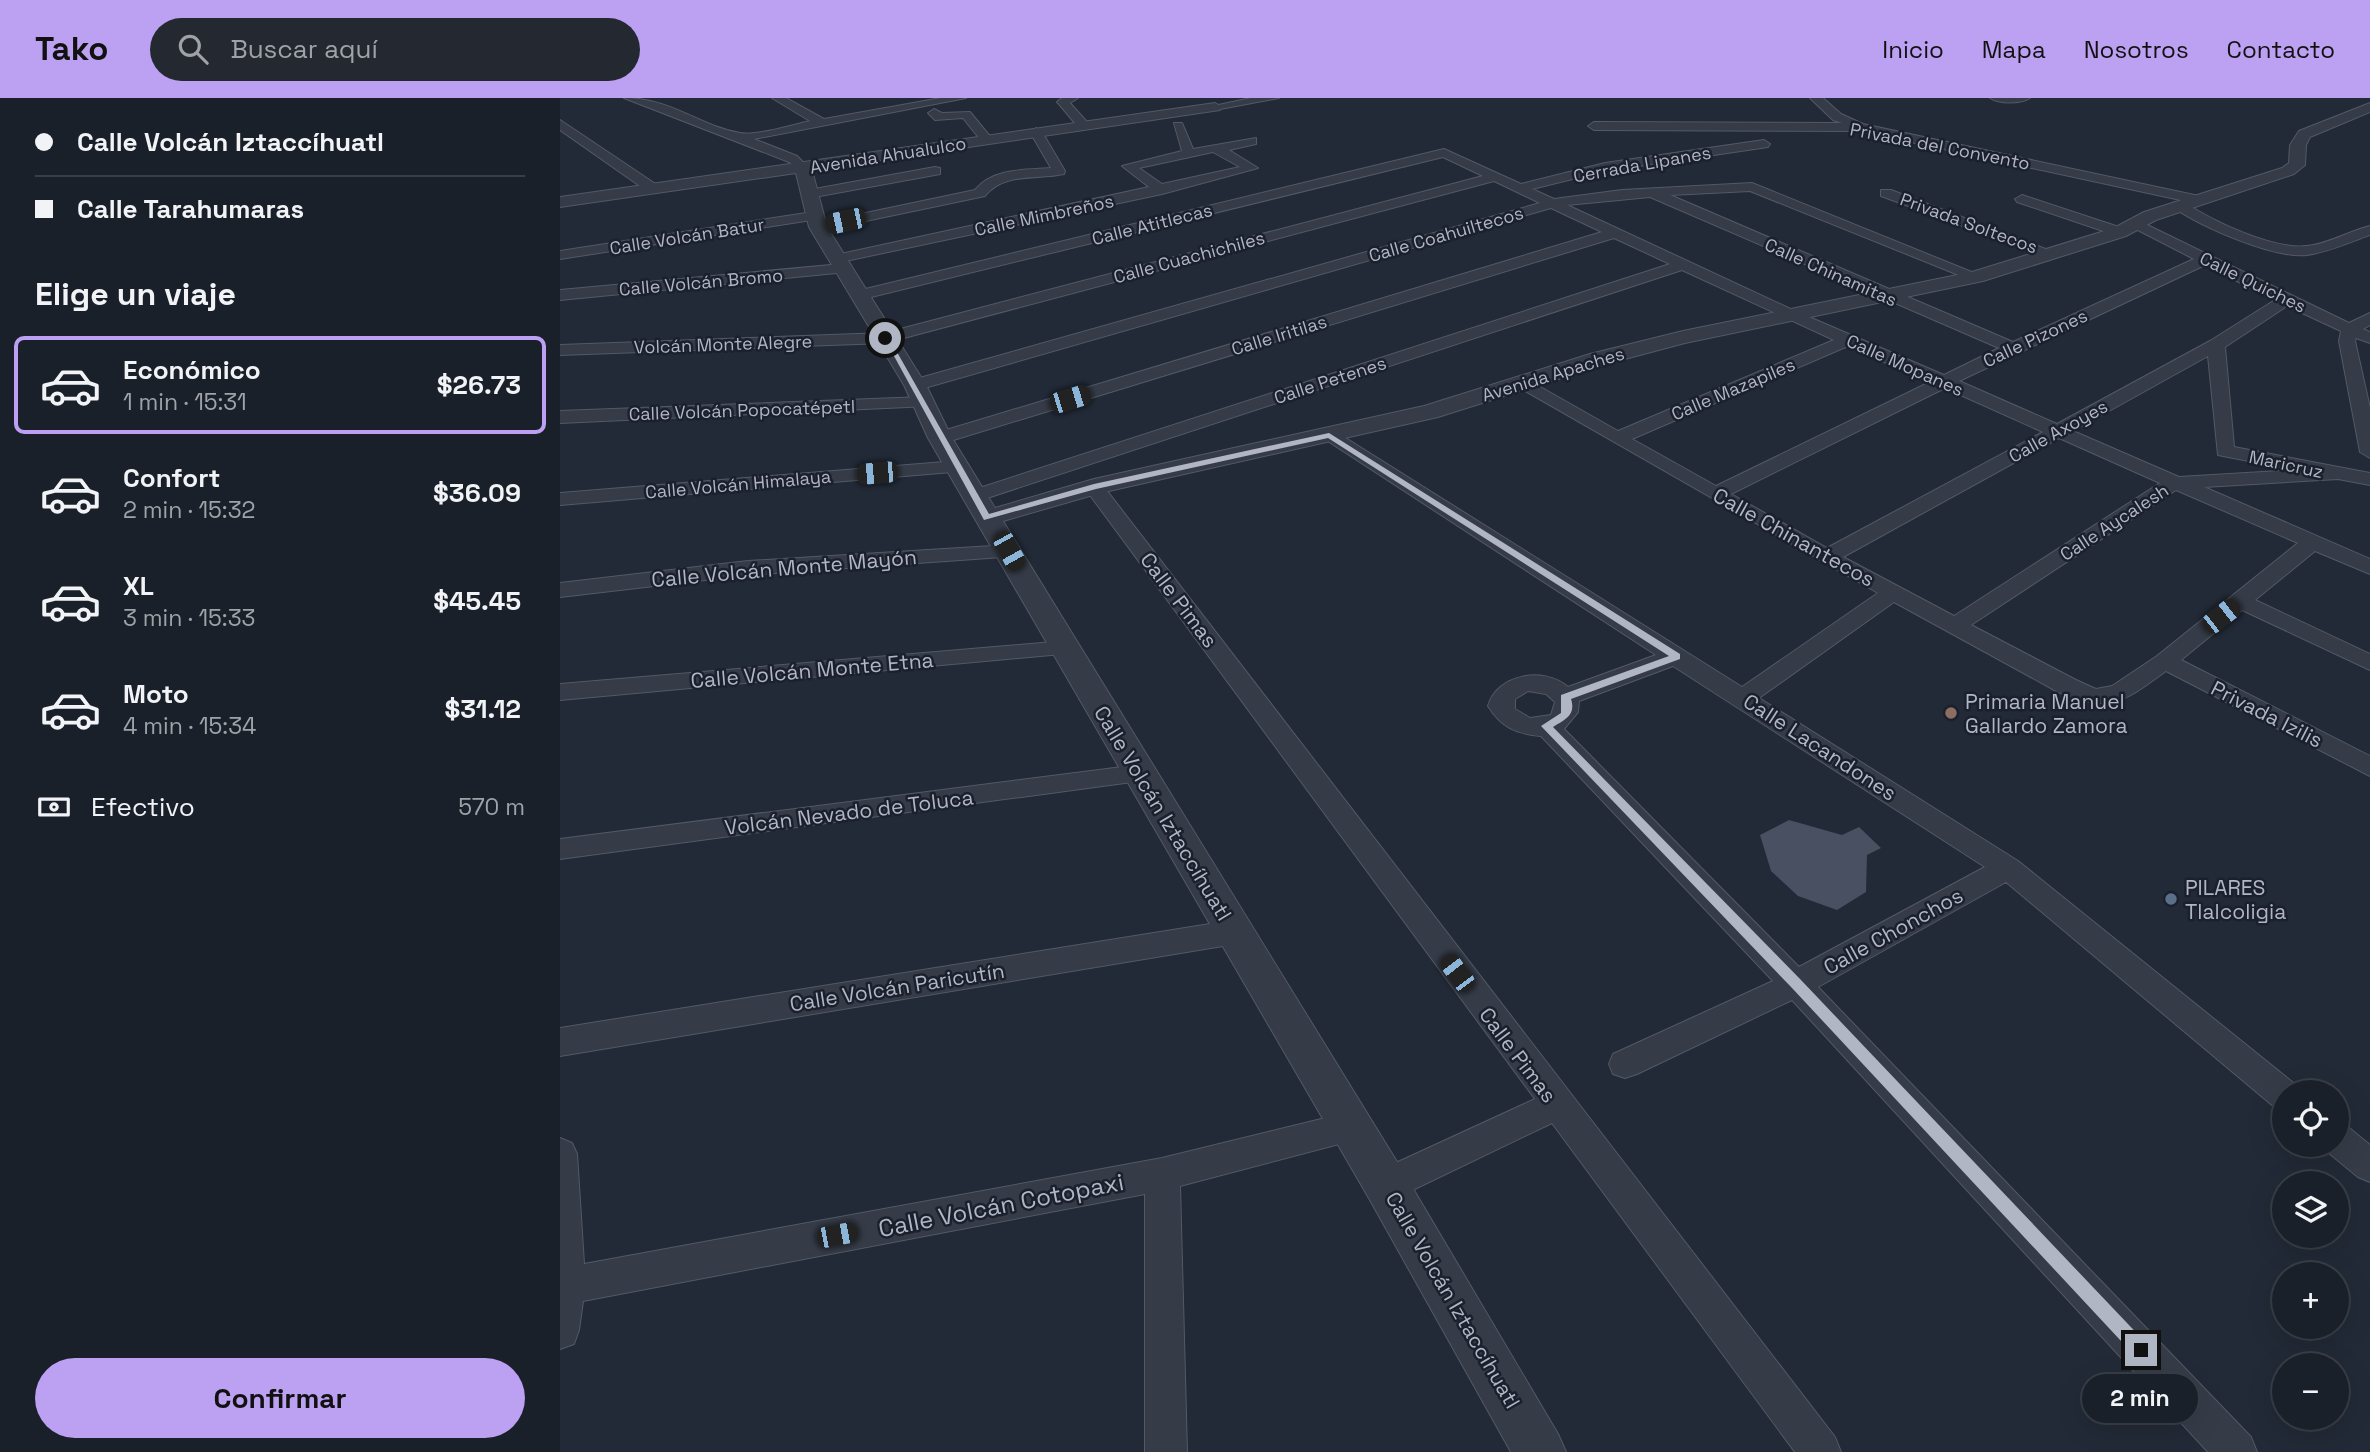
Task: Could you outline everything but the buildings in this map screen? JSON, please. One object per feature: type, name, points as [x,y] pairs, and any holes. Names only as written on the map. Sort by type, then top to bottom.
[{"type":"street","points":[[630,98],[666,108],[793,159],[811,201]]},
{"type":"street","points":[[778,98],[820,122]]},
{"type":"street","points":[[739,138],[960,98]]},
{"type":"street","points":[[1072,98],[1063,102],[1083,125]]},
{"type":"street","points":[[1210,102],[1273,98]]},
{"type":"street","points":[[1816,98],[1837,117],[1860,127]]},
{"type":"street","points":[[1996,98],[2024,98]]},
{"type":"street","points":[[1833,111],[1843,100]]},
{"type":"street","points":[[1251,101],[1262,110]]},
{"type":"street","name":"Avenida Ahualulco","points":[[560,202],[652,188],[811,201],[987,139],[1210,102]]},
{"type":"street","points":[[925,104],[939,117],[966,114],[987,139]]},
{"type":"street","name":"Avenida Apaches","points":[[981,507],[1094,487],[1329,436],[1430,412],[1598,359],[1789,314],[1976,278],[2128,228],[2179,205],[2288,172],[2297,165],[2298,145],[2304,134],[2370,107]]},
{"type":"street","points":[[560,124],[652,188]]},
{"type":"street","name":"Privada del Convento","points":[[1594,125],[1860,127],[2199,200]]},
{"type":"street","points":[[1178,126],[1189,153]]},
{"type":"street","points":[[811,201],[980,193],[983,186],[998,179],[1059,171],[1036,132]]},
{"type":"street","points":[[1162,190],[1128,166],[1252,141]]},
{"type":"street","name":"Cerrada Lipanes","points":[[1520,188],[1605,167],[1764,145]]},
{"type":"street","name":"Calle Mimbreños","points":[[845,275],[1162,190],[1252,169],[1218,149]]},
{"type":"street","name":"Calle Mopanes","points":[[1444,153],[1789,314],[2370,567]]},
{"type":"street","name":"Calle Atitlecas","points":[[845,275],[1444,153]]},
{"type":"street","points":[[811,201],[935,171]]},
{"type":"street","name":"Calle Cuachichiles","points":[[885,338],[1494,177]]},
{"type":"street","name":"Calle Coahuiltecos","points":[[919,394],[1554,203],[1650,192],[1752,187],[1976,278]]},
{"type":"street","name":"Calle Chinamitas","points":[[1650,192],[1886,296],[2013,348]]},
{"type":"street","name":"Privada Soltecos","points":[[1886,192],[2052,254]]},
{"type":"street","name":"Calle Quiches","points":[[2022,199],[2128,228],[2205,259],[2370,338]]},
{"type":"street","name":"Calle Volcán Batur","points":[[560,255],[811,201]]},
{"type":"street","name":"Calle Volcán Iztaccíhuatl","points":[[811,201],[845,275],[919,394],[948,452],[1386,1185],[1540,1452]]},
{"type":"street","points":[[2179,205],[2196,218],[2227,230],[2304,251],[2370,230]]},
{"type":"street","name":"Calle Iritilas","points":[[948,452],[1618,232]]},
{"type":"street","name":"Calle Pizones","points":[[1716,494],[2013,348],[2205,259]]},
{"type":"street","name":"Calle Petenes","points":[[981,507],[1685,264]]},
{"type":"street","name":"Calle Volcán Bromo","points":[[560,295],[845,275]]},
{"type":"street","name":"Calle Axoyes","points":[[1827,557],[2216,345],[2286,300]]},
{"type":"street","points":[[2370,318],[2350,329],[2347,341],[2370,452]]},
{"type":"street","name":"Volcán Monte Alegre","points":[[560,350],[885,338]]},
{"type":"street","name":"Calle Mazapiles","points":[[1618,438],[1848,340]]},
{"type":"street","name":"Maricruz","points":[[2216,345],[2225,452],[2370,479]]},
{"type":"street","name":"Calle Chinantecos","points":[[1522,384],[1827,557],[2067,686],[2094,697],[2119,693],[2165,661],[2313,542]]},
{"type":"street","name":"Calle Volcán Popocatépetl","points":[[560,417],[919,394]]},
{"type":"street","name":"Calle Lacandones","points":[[1329,436],[1744,697],[2008,868],[2272,1085]]},
{"type":"street","name":"Calle Volcán Himalaya","points":[[560,499],[948,452]]},
{"type":"street","name":"Calle Aycalesh","points":[[1955,625],[2173,483],[2334,474]]},
{"type":"street","name":"Calle Pimas","points":[[1094,487],[1556,1105],[1820,1452]]},
{"type":"street","name":"Calle Volcán Monte Mayón","points":[[560,590],[748,568],[1009,551]]},
{"type":"street","points":[[1744,697],[1893,593]]},
{"type":"street","points":[[2240,601],[2370,663]]},
{"type":"street","name":"Calle Volcán Monte Etna","points":[[560,692],[1065,648]]},
{"type":"street","points":[[1565,697],[1677,656]]},
{"type":"street","name":"Privada Izilis","points":[[2165,661],[2370,767]]},
{"type":"street","points":[[1534,683],[1554,688],[1565,697],[1568,707],[1566,715],[1546,726],[1529,727],[1509,719],[1500,706],[1501,698],[1513,687],[1534,683]]},
{"type":"street","points":[[1546,726],[1797,984],[2236,1452]]},
{"type":"street","name":"Volcán Nevado de Toluca","points":[[560,849],[1138,774]]},
{"type":"street","name":"Calle Chonchos","points":[[1625,1064],[1797,984],[2008,868]]},
{"type":"street","name":"Calle Volcán Paricutín","points":[[560,1042],[1234,932]]},
{"type":"street","points":[[1386,1185],[1556,1105]]},
{"type":"street","name":"Calle Volcán Cotopaxi","points":[[566,1286],[1162,1174],[1350,1127]]},
{"type":"street","points":[[2349,1149],[2370,1166]]},
{"type":"street","points":[[560,1174],[566,1286],[560,1330]]},
{"type":"street","points":[[1162,1174],[1166,1452]]},
{"type":"place","name":"Primaria Manuel Gallardo Zamora","points":[[1951,713]]},
{"type":"place","name":"PILARES Tlalcoligia","points":[[2171,899]]},
{"type":"route","points":[[885,338],[915,385],[940,438],[987,518],[1094,487],[1329,436],[1677,656],[1565,697],[1568,707],[1566,715],[1546,726],[1797,984],[2141,1350]]}]
